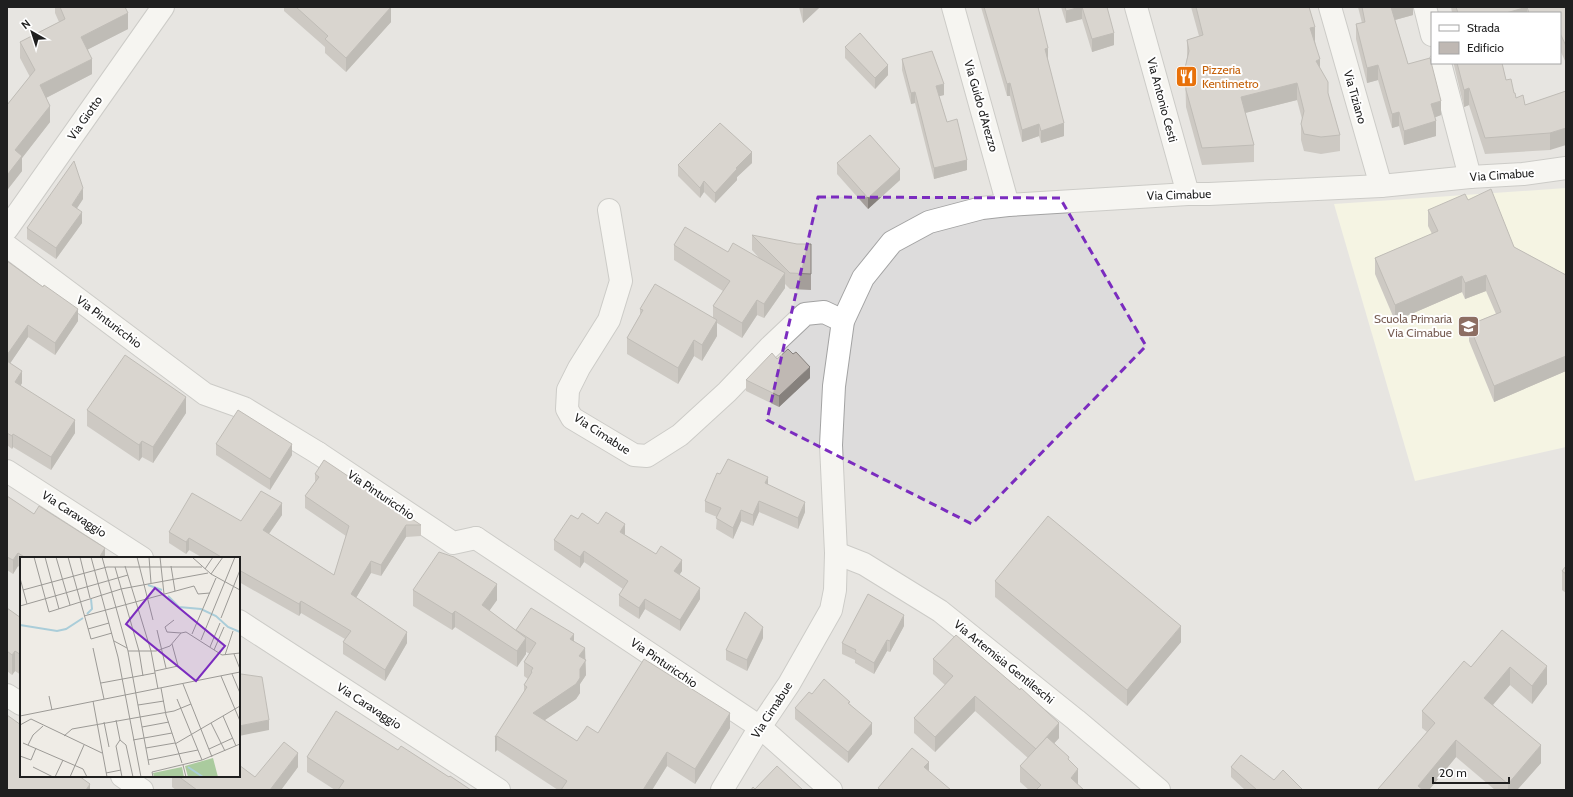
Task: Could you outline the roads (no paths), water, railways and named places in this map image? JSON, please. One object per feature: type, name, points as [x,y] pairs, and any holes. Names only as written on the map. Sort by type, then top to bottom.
[{"type":"street","name":"Via Giotto","points":[[7,229],[163,7]]},
{"type":"street","name":"Via Guido d'Arezzo","points":[[953,7],[1008,205]]},
{"type":"street","name":"Via Antonio Cesti","points":[[1136,7],[1188,194]]},
{"type":"street","name":"Via Tiziano","points":[[1330,7],[1381,186]]},
{"type":"street","points":[[1425,7],[1431,31]]},
{"type":"street","points":[[1440,64],[1470,177]]},
{"type":"street","name":"Via Cimabue","points":[[722,790],[760,727],[789,684],[831,610],[835,590],[836,553],[831,445],[834,386],[843,321],[863,278],[892,242],[929,222],[982,208],[1008,205],[1188,194],[1217,194],[1381,186],[1470,177],[1523,174],[1566,168]]},
{"type":"street","name":"Via Cimabue","points":[[609,210],[621,281],[609,320],[579,368],[568,390],[567,409],[572,418],[634,455],[647,456],[680,435],[727,392],[769,348],[805,314],[824,312],[843,321]]},
{"type":"street","name":"Via Pinturicchio","points":[[7,246],[205,394],[244,408],[318,453],[453,543],[476,538],[760,727],[830,790]]},
{"type":"street","name":"Via Caravaggio","points":[[7,471],[140,557]]},
{"type":"street","name":"Via Artemisia Gentileschi","points":[[836,553],[864,564],[940,611],[1076,720],[1159,790]]},
{"type":"street","name":"Via Caravaggio","points":[[240,622],[499,790]]},
{"type":"street","points":[[7,694],[20,703]]},
{"type":"street","points":[[123,777],[142,790]]},
{"type":"place","name":"Pizzeria Kentimetro","points":[[1187,77]]},
{"type":"place","name":"Scuola Primaria Via Cimabue","points":[[1468,326]]}]
